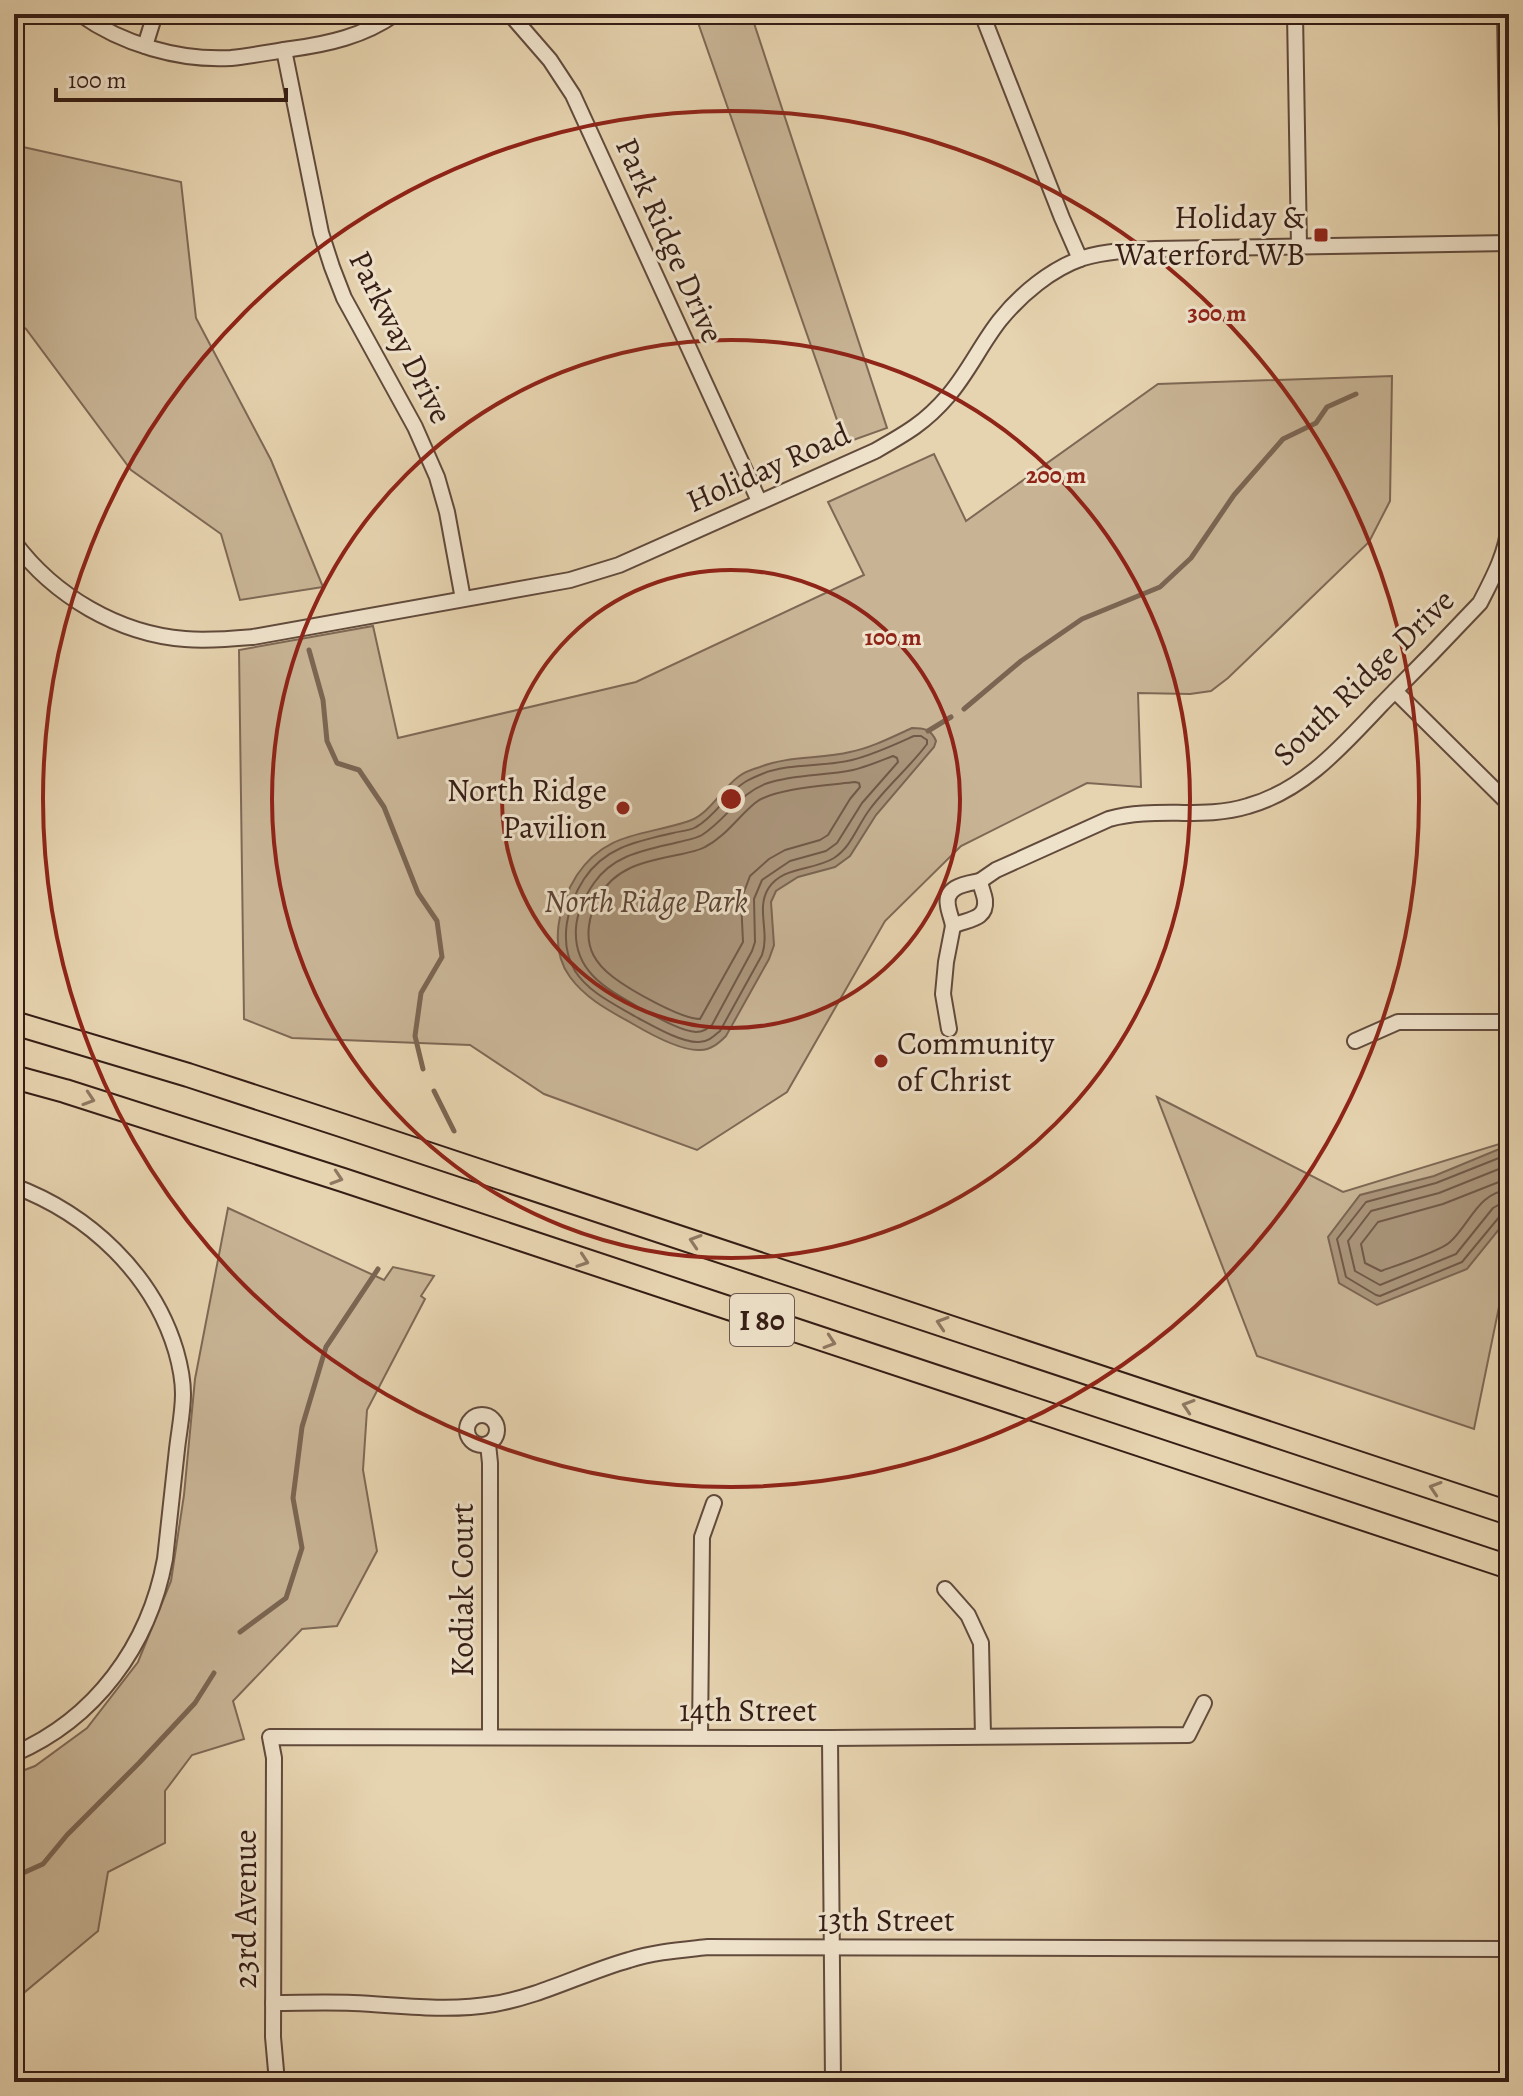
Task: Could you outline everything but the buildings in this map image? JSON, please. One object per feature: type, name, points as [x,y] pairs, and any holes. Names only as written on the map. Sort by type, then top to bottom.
[{"type":"highway","name":"I 80","points":[[14,1023],[344,1126],[1509,1513]]},
{"type":"highway","name":"I 80","points":[[14,1077],[329,1176],[1509,1567]]},
{"type":"street","points":[[80,14],[113,33],[145,46],[209,58],[257,56],[333,42],[363,32],[395,14]]},
{"type":"street","points":[[145,46],[155,14]]},
{"type":"street","name":"Park Ridge Drive","points":[[510,14],[550,60],[573,95],[759,501]]},
{"type":"street","points":[[982,14],[1080,259]]},
{"type":"street","points":[[1295,14],[1299,246]]},
{"type":"street","points":[[1505,14],[1509,244]]},
{"type":"street","name":"Parkway Drive","points":[[284,50],[321,233],[332,267],[344,298],[415,427],[437,477],[447,512],[463,599]]},
{"type":"street","name":"Holiday Road","points":[[14,542],[40,572],[88,608],[150,633],[215,641],[253,637],[590,575],[619,565],[909,433],[950,394],[999,321],[1016,302],[1050,275],[1080,259],[1114,252],[1156,249],[1509,244]]},
{"type":"street","name":"South Ridge Drive","points":[[949,1029],[943,994],[953,926],[947,906],[949,894],[958,886],[980,881],[996,870],[1109,819],[1145,812],[1224,811],[1248,807],[1279,795],[1309,775],[1342,746],[1480,603],[1506,546],[1509,524]]},
{"type":"street","points":[[1395,691],[1504,799]]},
{"type":"street","points":[[953,926],[982,913],[985,901],[980,881]]},
{"type":"street","points":[[1355,1041],[1398,1022],[1509,1022]]},
{"type":"street","points":[[14,1186],[49,1201],[74,1217],[127,1262],[146,1286],[166,1323],[179,1362],[183,1392],[161,1584],[142,1627],[113,1679],[95,1699],[54,1733],[14,1754]]},
{"type":"street","name":"Kodiak Court","points":[[488,1444],[490,1737]]},
{"type":"street","points":[[700,1737],[702,1537],[714,1503]]},
{"type":"street","points":[[945,1589],[968,1615],[981,1643],[983,1736]]},
{"type":"street","name":"14th Street","points":[[270,1737],[1188,1735],[1204,1703]]},
{"type":"street","name":"23rd Avenue","points":[[270,1737],[274,1758],[273,2037],[277,2082]]},
{"type":"street","points":[[830,1738],[833,2082]]},
{"type":"street","name":"13th Street","points":[[273,2003],[352,2003],[428,2009],[494,2004],[526,1997],[620,1963],[665,1952],[708,1947],[1509,1949]]},
{"type":"green space","points":[[695,14],[751,14],[887,428],[845,443]]},
{"type":"green space","points":[[14,145],[181,182],[196,318],[271,460],[323,587],[240,600],[221,534],[131,470],[26,329],[14,320]]},
{"type":"green space","name":"North Ridge Park","points":[[1392,376],[1390,501],[1369,542],[1211,691],[1190,694],[1138,693],[1141,787],[1087,783],[961,846],[885,921],[787,1092],[697,1150],[544,1094],[470,1045],[292,1038],[244,1019],[239,650],[373,626],[398,738],[636,682],[864,575],[828,502],[934,454],[966,521],[1158,384]]},
{"type":"green space","points":[[1157,1097],[1343,1192],[1509,1141],[1509,1258],[1474,1429],[1257,1356]]},
{"type":"green space","points":[[228,1208],[384,1280],[393,1267],[434,1276],[421,1296],[425,1299],[367,1410],[363,1470],[377,1551],[337,1626],[302,1629],[233,1701],[244,1739],[192,1755],[165,1791],[165,1843],[108,1872],[98,1931],[14,2001],[14,1774],[35,1766],[87,1728],[138,1662],[171,1581],[184,1495],[195,1379]]},
{"type":"water","points":[[912,728],[929,732],[936,741],[934,747],[876,815],[850,856],[835,867],[798,877],[776,891],[771,902],[774,945],[769,959],[726,1036],[718,1044],[708,1049],[692,1050],[666,1041],[599,1004],[570,977],[559,952],[561,912],[577,875],[601,850],[627,837],[696,818],[738,777],[752,770],[770,763],[858,750]]},
{"type":"water","points":[[1509,1145],[1509,1217],[1467,1269],[1377,1305],[1339,1283],[1328,1237],[1360,1195],[1434,1176]]},
{"type":"waterway","points":[[964,709],[1021,661],[1082,619],[1160,587],[1191,558],[1234,495],[1283,439],[1316,423],[1327,407],[1356,394]]},
{"type":"waterway","points":[[309,650],[323,700],[327,741],[337,763],[359,770],[384,807],[418,893],[437,921],[442,957],[421,993],[415,1036],[423,1069]]},
{"type":"waterway","points":[[928,731],[951,717]]},
{"type":"waterway","points":[[434,1091],[454,1131]]},
{"type":"waterway","points":[[240,1632],[286,1598],[302,1548],[293,1498],[302,1427],[326,1347],[378,1269]]},
{"type":"waterway","points":[[14,1877],[43,1864],[67,1835],[195,1703],[214,1673]]},
{"type":"place","name":"Holiday & Waterford WB","points":[[1321,235]]},
{"type":"place","name":"North Ridge Pavilion","points":[[623,808]]},
{"type":"place","name":"Community of Christ","points":[[881,1061]]}]
